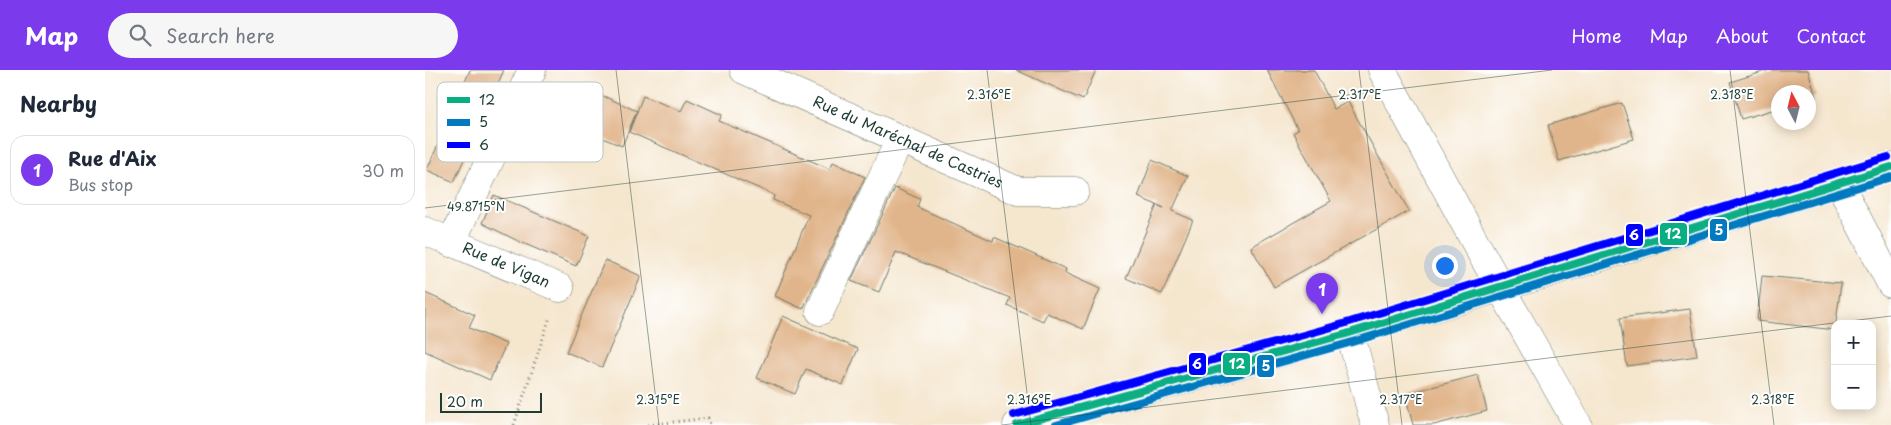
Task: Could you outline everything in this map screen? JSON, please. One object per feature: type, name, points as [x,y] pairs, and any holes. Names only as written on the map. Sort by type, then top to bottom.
[{"type":"street","name":"Rue de Vigan","points":[[526,82],[532,70]]},
{"type":"street","name":"Rue du Maréchal de Castries","points":[[744,70],[1018,191],[1075,191]]},
{"type":"street","points":[[1382,70],[1578,425]]},
{"type":"street","points":[[820,311],[900,139]]},
{"type":"street","name":"Rue de Vigan","points":[[451,243],[489,162]]},
{"type":"street","points":[[1017,425],[1166,386],[1350,333],[1891,167]]},
{"type":"street","points":[[1839,183],[1891,284]]},
{"type":"street","name":"Rue de Vigan","points":[[425,232],[560,288]]},
{"type":"street","points":[[1350,333],[1375,425]]},
{"type":"path","points":[[514,425],[560,288]]},
{"type":"path","points":[[648,425],[708,418],[710,425]]},
{"type":"building","points":[[470,70],[504,70],[499,82],[465,82]]},
{"type":"building","points":[[1016,70],[1096,70],[1083,100]]},
{"type":"building","points":[[1267,70],[1314,70],[1334,109],[1348,102],[1409,211],[1274,287],[1251,247],[1331,201],[1293,133],[1298,130]]},
{"type":"building","points":[[1769,70],[1808,70],[1812,85],[1771,85],[1771,110],[1741,119],[1730,82]]},
{"type":"building","points":[[603,96],[637,111],[622,146],[603,138]]},
{"type":"building","points":[[643,96],[681,111],[687,99],[722,115],[719,121],[830,169],[833,162],[865,177],[803,309],[775,296],[809,215],[773,200],[774,195],[629,132]]},
{"type":"building","points":[[1622,103],[1634,139],[1559,161],[1548,125]]},
{"type":"building","points":[[437,147],[437,162],[463,162],[454,182],[427,170]]},
{"type":"building","points":[[1152,160],[1188,176],[1172,211],[1193,220],[1162,294],[1126,278],[1157,205],[1138,197]]},
{"type":"building","points":[[895,188],[920,199],[917,207],[993,241],[994,237],[1066,269],[1065,273],[1100,289],[1083,329],[1047,313],[1043,321],[1007,305],[1010,298],[896,252],[879,292],[851,281]]},
{"type":"building","points":[[494,195],[589,236],[576,266],[482,223]]},
{"type":"building","points":[[605,260],[641,276],[602,367],[566,352]]},
{"type":"building","points":[[1762,276],[1841,283],[1836,320],[1831,320],[1831,330],[1757,321]]},
{"type":"building","points":[[425,293],[475,315],[469,328],[506,344],[490,380],[425,351]]},
{"type":"building","points":[[1690,309],[1697,356],[1627,366],[1620,318]]},
{"type":"building","points":[[783,316],[858,349],[843,385],[806,369],[795,394],[757,378]]},
{"type":"building","points":[[1478,375],[1487,411],[1434,425],[1413,425],[1405,394]]},
{"type":"transit line","name":"6","points":[[1014,415],[1343,324],[1888,157]]},
{"type":"transit line","name":"12","points":[[1017,425],[1346,334],[1891,167]]},
{"type":"transit line","name":"5","points":[[1056,425],[1349,343],[1891,177]]},
{"type":"place","name":"Rue d'Aix","points":[[1322,314]]}]
